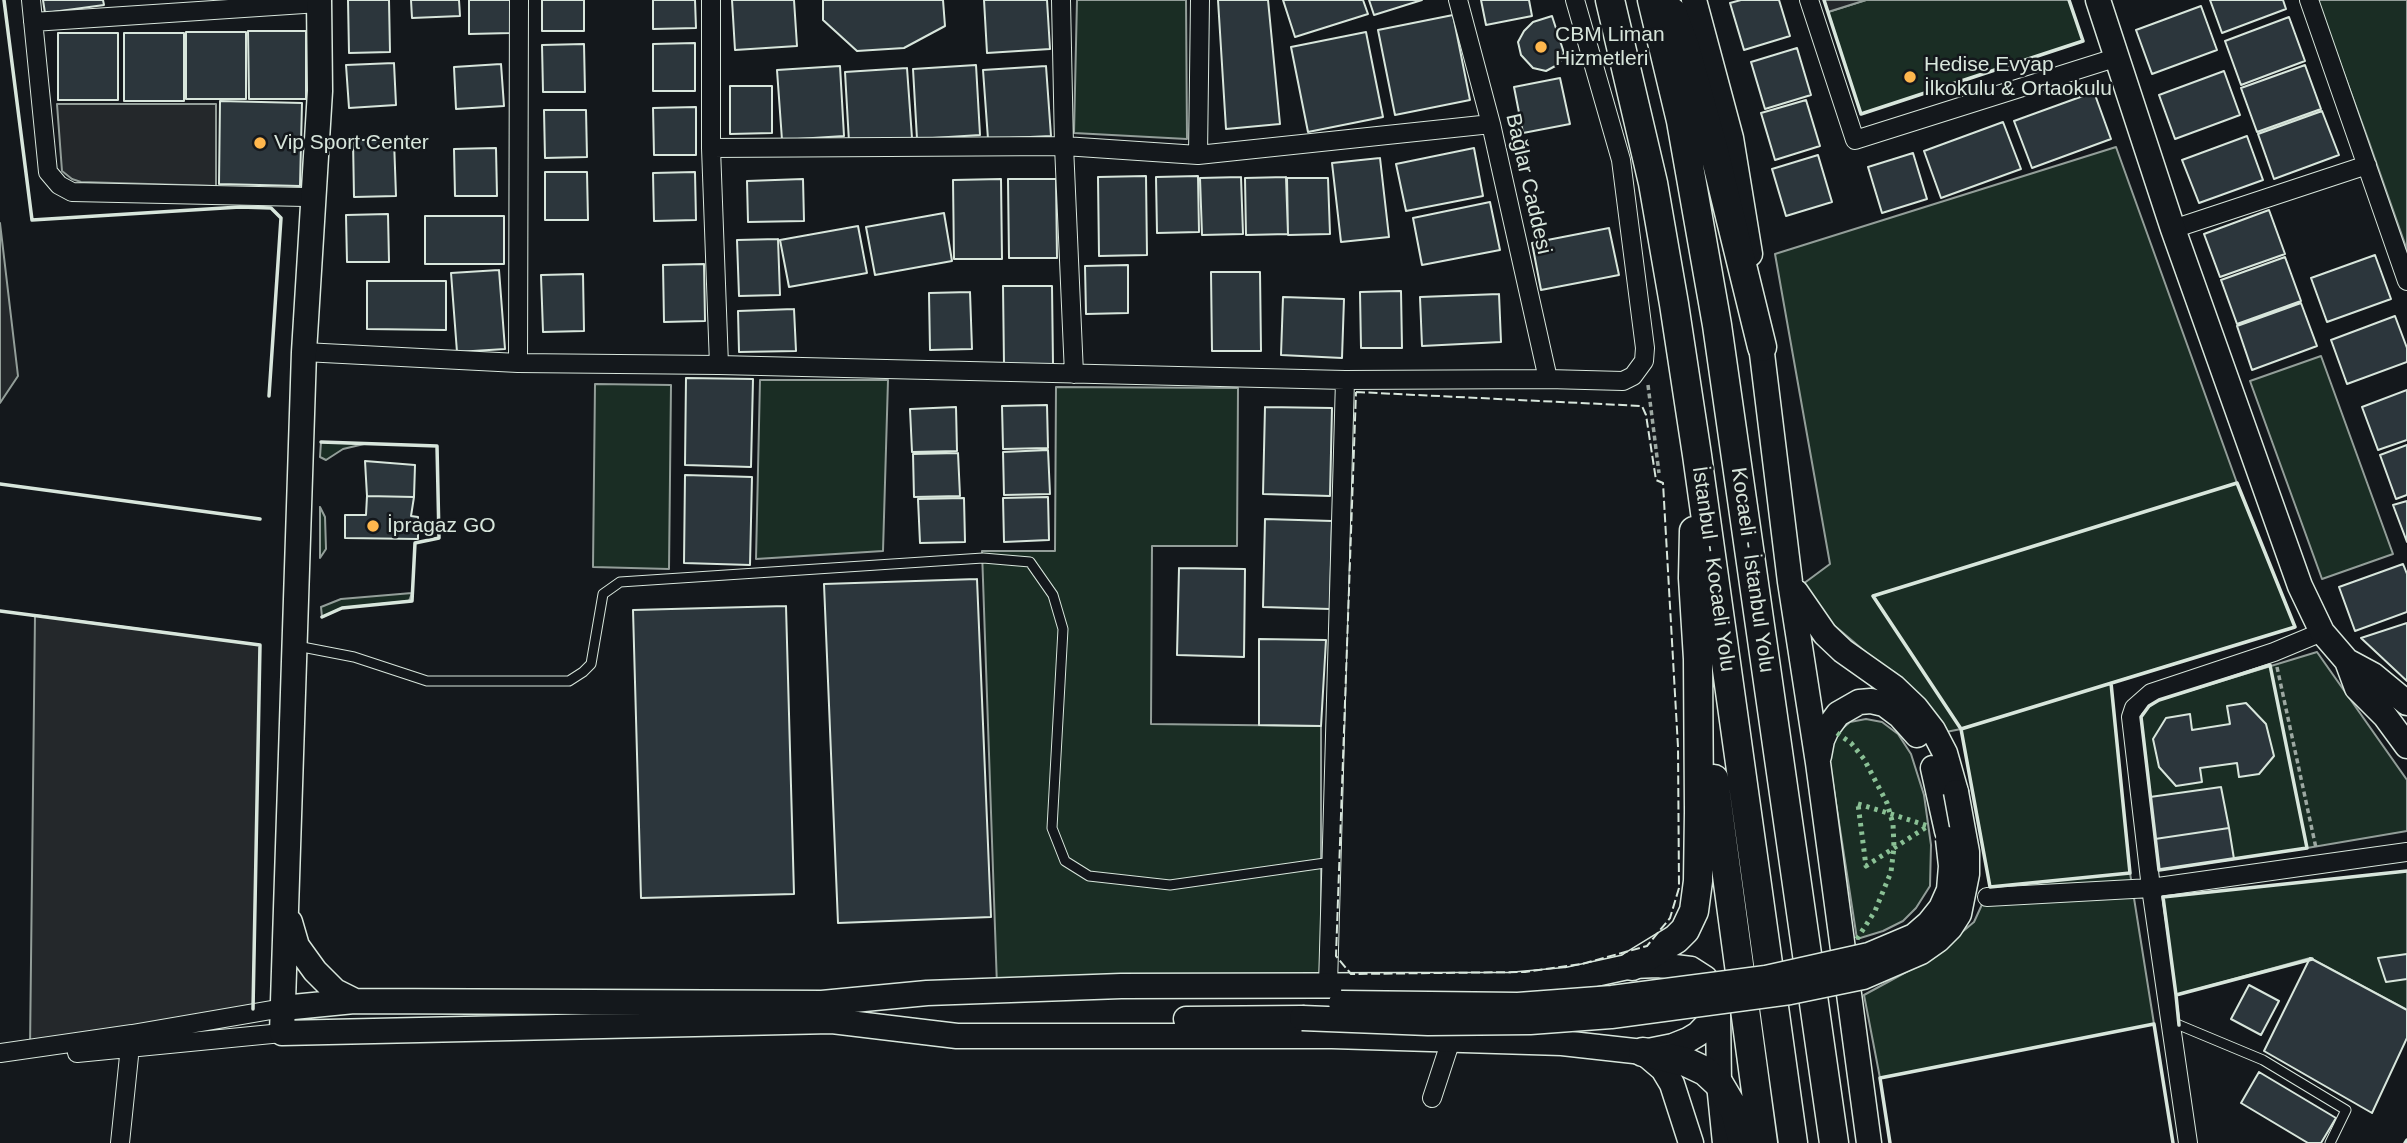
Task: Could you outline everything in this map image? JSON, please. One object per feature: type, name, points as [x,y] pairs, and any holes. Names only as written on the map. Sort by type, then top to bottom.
[{"type":"highway","name":"İstanbul - Kocaeli Yolu","points":[[1610,0],[1653,183],[1698,460],[1793,1143]]},
{"type":"highway","name":"Kocaeli - İstanbul Yolu","points":[[1652,0],[1681,121],[1717,325],[1834,1143]]},
{"type":"highway","points":[[1666,0],[1685,47],[1714,151],[1762,347]]},
{"type":"highway","points":[[1632,966],[1676,939],[1685,930],[1694,911],[1698,881],[1698,659],[1693,578],[1698,460]]},
{"type":"highway","points":[[1698,659],[1763,1143]]},
{"type":"highway","points":[[1643,1052],[1686,1062],[1705,1071],[1719,1084],[1735,1111],[1743,1143]]},
{"type":"main road","points":[[1694,0],[1731,138],[1740,186],[1790,582],[1818,763],[1869,1143]]},
{"type":"main road","points":[[2098,0],[2174,229],[2290,556],[2322,632],[2347,660],[2373,675],[2407,703]]},
{"type":"main road","points":[[319,1],[320,91],[304,352],[282,1033],[827,1012],[927,993],[1121,986],[1512,985],[1569,980],[1632,966],[1666,965],[1691,969],[1705,978],[1717,1004],[1719,1084],[1725,1143]]},
{"type":"main road","points":[[1301,1010],[1427,1023],[1530,1022],[1597,1017],[1790,992],[1863,977],[1921,952],[1938,940],[1959,914],[1967,874],[1956,792],[1945,753],[1933,730],[1916,708],[1894,687],[1843,651],[1825,634],[1790,582]]},
{"type":"main road","points":[[2347,660],[2357,688],[2385,716],[2407,746]]},
{"type":"main road","points":[[282,1007],[355,1001],[827,1012],[1301,1010],[1504,1005],[1612,998],[1766,978],[1869,955],[1914,936],[1930,923],[1949,890],[1947,831],[1935,772],[1914,730],[1900,716],[1884,705],[1871,701],[1859,702],[1838,714],[1822,740],[1818,763]]},
{"type":"main road","points":[[286,911],[297,946],[315,971],[335,991],[355,1001]]},
{"type":"main road","points":[[827,1012],[957,1036],[1332,1036],[1562,1043],[1643,1052],[1673,1046],[1698,1034],[1717,1004]]},
{"type":"main road","points":[[1643,1052],[1663,1069],[1672,1084],[1691,1143]]},
{"type":"street","points":[[31,0],[48,172],[59,185],[72,192],[304,197],[313,202]]},
{"type":"street","points":[[518,363],[519,0]]},
{"type":"street","points":[[711,0],[712,148],[719,365]]},
{"type":"street","points":[[1061,0],[1074,374]]},
{"type":"street","points":[[1198,155],[1200,0]]},
{"type":"street","name":"Bağlar Caddesi","points":[[1458,0],[1492,124],[1548,379]]},
{"type":"street","points":[[304,352],[518,363],[719,365],[1345,380],[1623,381],[1633,376],[1644,361],[1646,348],[1620,160],[1575,0]]},
{"type":"street","points":[[1809,0],[1855,140],[2118,57]]},
{"type":"street","points":[[2309,0],[2407,281]]},
{"type":"street","points":[[33,22],[319,1]]},
{"type":"street","points":[[712,148],[1064,146],[1198,155],[1492,124]]},
{"type":"street","points":[[2174,229],[2367,164]]},
{"type":"street","points":[[1328,985],[1345,380]]},
{"type":"street","points":[[2188,1143],[2151,888],[2131,717],[2134,708],[2151,694],[2274,652],[2322,632]]},
{"type":"street","points":[[1987,897],[2151,888],[2407,852]]},
{"type":"street","points":[[0,1059],[131,1041],[282,1007]]},
{"type":"street","points":[[0,1053],[131,1041],[282,1033]]},
{"type":"street","points":[[1432,1098],[1451,1040]]},
{"type":"street","points":[[120,1143],[131,1041]]},
{"type":"lane","points":[[296,646],[354,656],[427,681],[569,681],[592,664],[603,594],[620,582],[982,558],[1030,562],[1052,595],[1063,629],[1052,828],[1065,861],[1089,876],[1170,885],[1332,862]]},
{"type":"lane","points":[[2171,1024],[2263,1060],[2346,1110],[2330,1143]]},
{"type":"path","points":[[1655,443],[1659,473]]},
{"type":"path","points":[[2274,652],[2320,865]]},
{"type":"green space","points":[[1077,0],[1186,0],[1187,139],[1074,133]]},
{"type":"green space","name":"Hedise Evyap İlkokulu & Ortaokulu","points":[[1866,0],[2069,0],[2083,41],[1861,114],[1828,12]]},
{"type":"green space","points":[[2317,0],[2407,0],[2407,250],[2369,142]]},
{"type":"green space","points":[[2116,147],[2237,483],[2295,627],[2111,683],[2130,873],[2154,1024],[1880,1078],[1864,995],[1930,959],[1974,922],[1990,887],[1961,729],[1946,732],[1927,704],[1816,610],[1803,584],[1830,564],[1775,254]]},
{"type":"green space","points":[[2321,356],[2393,554],[2322,579],[2250,381]]},
{"type":"green space","points":[[760,380],[888,380],[883,551],[756,559]]},
{"type":"green space","points":[[595,384],[671,385],[669,569],[593,567]]},
{"type":"green space","points":[[1056,387],[1238,388],[1237,546],[1152,546],[1151,724],[1321,726],[1321,988],[997,986],[982,551],[1055,551]]},
{"type":"green space","points":[[321,442],[364,444],[343,449],[326,460],[320,457]]},
{"type":"green space","points":[[320,507],[325,517],[326,549],[320,558]]},
{"type":"green space","points":[[412,593],[409,601],[342,608],[322,617],[321,607],[341,599]]},
{"type":"green space","points":[[2317,652],[2407,780],[2407,831],[2159,870],[2141,717],[2149,706],[2159,700]]},
{"type":"green space","points":[[1866,719],[1882,722],[1898,734],[1911,754],[1924,795],[1931,845],[1930,886],[1916,908],[1903,921],[1857,939],[1827,745],[1850,722]]},
{"type":"green space","points":[[2407,871],[2407,1010],[2310,958],[2176,995],[2163,897]]},
{"type":"shaded area","points":[[1824,0],[1866,0],[1828,12]]},
{"type":"shaded area","points":[[57,104],[216,104],[216,186],[81,182],[72,179],[62,171]]},
{"type":"shaded area","points":[[0,223],[18,376],[0,403]]},
{"type":"shaded area","points":[[35,615],[260,645],[253,1013],[30,1049]]},
{"type":"building","points":[[43,0],[103,0],[104,5],[45,13]]},
{"type":"building","points":[[348,0],[389,0],[390,52],[349,53]]},
{"type":"building","points":[[411,0],[459,0],[460,16],[412,18]]},
{"type":"building","points":[[469,0],[510,0],[511,33],[469,34]]},
{"type":"building","points":[[542,0],[584,0],[584,31],[542,31]]},
{"type":"building","points":[[653,0],[695,0],[696,28],[653,29]]},
{"type":"building","points":[[732,0],[794,0],[797,46],[735,50]]},
{"type":"building","points":[[823,0],[943,0],[945,26],[904,48],[857,51],[823,20]]},
{"type":"building","points":[[984,0],[1047,0],[1050,49],[987,53]]},
{"type":"building","points":[[1218,0],[1268,0],[1280,124],[1226,129]]},
{"type":"building","points":[[1283,0],[1363,0],[1368,14],[1295,37]]},
{"type":"building","points":[[1369,0],[1422,0],[1374,15]]},
{"type":"building","points":[[1481,0],[1529,0],[1532,16],[1486,25]]},
{"type":"building","points":[[1741,0],[1779,0],[1790,36],[1744,50],[1730,3]]},
{"type":"building","points":[[2210,0],[2283,0],[2286,9],[2222,33]]},
{"type":"building","points":[[2201,6],[2217,50],[2152,74],[2136,30]]},
{"type":"building","points":[[1453,15],[1470,100],[1395,115],[1378,30]]},
{"type":"building","name":"CBM Liman Hizmetleri","points":[[1552,16],[1564,53],[1559,64],[1546,71],[1533,68],[1521,55],[1518,42],[1533,22]]},
{"type":"building","points":[[2289,17],[2305,61],[2241,85],[2225,41]]},
{"type":"building","points":[[248,31],[306,31],[306,99],[249,99]]},
{"type":"building","points":[[186,32],[246,32],[246,99],[186,99]]},
{"type":"building","points":[[1366,32],[1383,117],[1308,132],[1291,47]]},
{"type":"building","points":[[58,33],[118,33],[118,100],[58,100]]},
{"type":"building","points":[[124,33],[184,33],[184,101],[124,101]]},
{"type":"building","points":[[695,43],[695,91],[653,91],[653,44]]},
{"type":"building","points":[[584,44],[585,92],[543,92],[542,45]]},
{"type":"building","points":[[1797,48],[1811,95],[1765,109],[1751,62]]},
{"type":"building","points":[[394,63],[396,105],[349,108],[346,65]]},
{"type":"building","points":[[501,64],[504,106],[456,109],[454,67]]},
{"type":"building","points":[[976,65],[980,135],[917,139],[913,69]]},
{"type":"building","points":[[2305,65],[2321,109],[2257,132],[2241,88]]},
{"type":"building","points":[[840,66],[844,136],[782,140],[777,70]]},
{"type":"building","points":[[1046,66],[1051,136],[988,139],[983,70]]},
{"type":"building","points":[[907,68],[912,138],[849,142],[845,72]]},
{"type":"building","points":[[2224,71],[2240,115],[2175,139],[2159,95]]},
{"type":"building","points":[[1560,78],[1570,124],[1523,133],[1514,87]]},
{"type":"building","points":[[730,86],[772,86],[772,133],[730,134]]},
{"type":"building","points":[[2094,92],[2111,139],[2032,168],[2014,121]]},
{"type":"building","points":[[1806,100],[1820,146],[1775,160],[1761,113]]},
{"type":"building","name":"Vip Sport Center","points":[[220,101],[302,103],[300,186],[219,184]]},
{"type":"building","points":[[696,107],[696,155],[654,155],[653,108]]},
{"type":"building","points":[[544,110],[586,110],[587,157],[545,158]]},
{"type":"building","points":[[2322,111],[2339,155],[2274,179],[2258,134]]},
{"type":"building","points":[[2003,122],[2021,169],[1941,198],[1924,151]]},
{"type":"building","points":[[2247,136],[2263,180],[2199,203],[2182,160]]},
{"type":"building","points":[[353,140],[394,140],[396,196],[354,197]]},
{"type":"building","points":[[496,148],[497,196],[455,196],[454,149]]},
{"type":"building","points":[[1474,148],[1483,196],[1406,211],[1396,164]]},
{"type":"building","points":[[1913,153],[1927,199],[1882,213],[1868,167]]},
{"type":"building","points":[[1818,155],[1832,202],[1786,216],[1772,169]]},
{"type":"building","points":[[1380,158],[1389,237],[1341,242],[1332,163]]},
{"type":"building","points":[[545,172],[587,172],[588,220],[545,220]]},
{"type":"building","points":[[695,172],[696,220],[654,221],[653,173]]},
{"type":"building","points":[[1146,176],[1147,255],[1099,256],[1098,177]]},
{"type":"building","points":[[1198,176],[1199,232],[1157,233],[1156,177]]},
{"type":"building","points":[[1241,177],[1243,234],[1202,235],[1200,178]]},
{"type":"building","points":[[1286,177],[1288,234],[1246,235],[1245,178]]},
{"type":"building","points":[[1287,178],[1328,178],[1330,234],[1288,235]]},
{"type":"building","points":[[803,179],[804,221],[748,222],[747,181]]},
{"type":"building","points":[[1001,179],[1002,259],[954,259],[953,180]]},
{"type":"building","points":[[1008,179],[1056,179],[1057,258],[1009,258]]},
{"type":"building","points":[[1490,202],[1500,250],[1422,265],[1413,218]]},
{"type":"building","points":[[2269,210],[2285,254],[2220,277],[2204,234]]},
{"type":"building","points":[[944,213],[952,261],[875,275],[866,227]]},
{"type":"building","points":[[388,214],[389,262],[347,262],[346,215]]},
{"type":"building","points":[[425,216],[504,216],[504,264],[425,264]]},
{"type":"building","points":[[858,226],[867,273],[789,287],[780,240]]},
{"type":"building","points":[[1609,228],[1619,275],[1541,290],[1532,243]]},
{"type":"building","points":[[778,239],[780,295],[739,296],[737,240]]},
{"type":"building","points":[[2375,255],[2391,299],[2327,322],[2311,278]]},
{"type":"building","points":[[2285,257],[2301,301],[2237,324],[2221,280]]},
{"type":"building","points":[[704,264],[705,321],[664,322],[663,265]]},
{"type":"building","points":[[1128,265],[1128,313],[1086,314],[1085,266]]},
{"type":"building","points":[[499,270],[505,349],[457,352],[451,273]]},
{"type":"building","points":[[1211,272],[1260,272],[1261,351],[1212,351]]},
{"type":"building","points":[[583,274],[584,331],[543,332],[541,275]]},
{"type":"building","points":[[367,281],[446,281],[446,330],[367,329]]},
{"type":"building","points":[[1003,286],[1052,286],[1053,365],[1004,365]]},
{"type":"building","points":[[1401,291],[1402,348],[1361,348],[1360,292]]},
{"type":"building","points":[[970,292],[972,349],[930,350],[929,293]]},
{"type":"building","points":[[1499,294],[1501,342],[1422,346],[1420,297]]},
{"type":"building","points":[[1283,297],[1344,299],[1342,358],[1281,355]]},
{"type":"building","points":[[2301,303],[2317,346],[2252,370],[2237,326]]},
{"type":"building","points":[[794,309],[796,351],[739,352],[738,311]]},
{"type":"building","points":[[2395,316],[2407,348],[2407,362],[2347,384],[2331,340]]},
{"type":"building","points":[[686,378],[753,379],[751,467],[685,465]]},
{"type":"building","points":[[2407,390],[2407,440],[2378,450],[2362,407]]},
{"type":"building","points":[[1047,405],[1048,448],[1003,449],[1002,406]]},
{"type":"building","points":[[956,407],[957,451],[912,452],[910,409]]},
{"type":"building","points":[[1265,407],[1332,408],[1330,496],[1263,494]]},
{"type":"building","points":[[2407,445],[2407,495],[2396,499],[2380,455]]},
{"type":"building","points":[[1048,450],[1050,494],[1004,495],[1003,452]]},
{"type":"building","points":[[958,453],[960,496],[914,497],[913,454]]},
{"type":"building","points":[[365,461],[415,465],[414,497],[367,496]]},
{"type":"building","points":[[685,475],[752,477],[750,565],[684,563]]},
{"type":"building","points":[[367,496],[414,497],[411,516],[418,517],[418,539],[345,538],[345,515],[366,515]]},
{"type":"building","points":[[1048,497],[1049,540],[1004,542],[1003,498]]},
{"type":"building","points":[[964,498],[965,542],[920,543],[918,499]]},
{"type":"building","points":[[2407,501],[2407,542],[2393,505]]},
{"type":"building","points":[[1265,519],[1332,521],[1330,609],[1263,607]]},
{"type":"building","points":[[2403,564],[2407,574],[2407,612],[2355,631],[2339,587]]},
{"type":"building","points":[[1179,568],[1245,569],[1244,657],[1177,655]]},
{"type":"building","points":[[977,579],[991,917],[838,923],[824,584]]},
{"type":"building","points":[[786,606],[794,894],[641,898],[633,610]]},
{"type":"building","points":[[2407,623],[2407,681],[2361,638]]},
{"type":"building","points":[[1259,639],[1326,640],[1321,726],[1259,725]]},
{"type":"building","points":[[2246,703],[2266,724],[2274,756],[2259,774],[2239,777],[2237,763],[2200,768],[2202,782],[2176,786],[2159,767],[2153,739],[2166,718],[2190,714],[2192,730],[2230,724],[2227,706]]},
{"type":"building","points":[[2221,787],[2229,828],[2155,839],[2150,797]]},
{"type":"building","points":[[2229,828],[2234,859],[2159,870],[2155,839]]},
{"type":"building","points":[[2407,954],[2407,979],[2386,982],[2378,958]]},
{"type":"building","points":[[2310,958],[2407,1010],[2407,1038],[2372,1113],[2264,1051]]},
{"type":"building","points":[[2249,985],[2279,1001],[2261,1035],[2231,1019]]},
{"type":"building","points":[[2259,1072],[2336,1118],[2321,1143],[2308,1143],[2241,1103]]},
{"type":"hedge","points":[[1837,733],[1851,743],[1864,759],[1887,803],[1893,824],[1891,872],[1875,911],[1857,939]]},
{"type":"hedge","points":[[1858,804],[1891,814],[1928,826],[1866,866],[1858,804]]},
{"type":"fence","points":[[1356,392],[1642,406],[1646,415],[1656,480],[1663,483],[1678,747],[1679,888],[1670,918],[1647,946],[1582,964],[1525,972],[1351,974],[1336,956],[1356,392]]},
{"type":"wall","points":[[4,0],[32,220],[240,207],[271,208],[281,218],[269,396]]},
{"type":"wall","points":[[1824,0],[1861,114],[2083,41],[2069,0]]},
{"type":"wall","points":[[321,442],[437,446],[439,538],[415,543],[412,601],[342,608],[322,617]]},
{"type":"wall","points":[[2237,483],[2295,627],[1961,729],[1873,596],[2237,483]]},
{"type":"wall","points":[[0,484],[260,519]]},
{"type":"wall","points":[[0,611],[260,645],[253,1009]]},
{"type":"wall","points":[[2270,665],[2307,848],[2159,870],[2141,717],[2149,706],[2159,700],[2270,665]]},
{"type":"wall","points":[[1961,729],[1990,887],[2130,873],[2111,683]]},
{"type":"wall","points":[[2312,959],[2176,995],[2163,897],[2407,871]]},
{"type":"wall","points":[[2176,995],[2179,1025]]},
{"type":"wall","points":[[1890,1143],[1880,1078],[2154,1024],[2173,1143]]},
{"type":"place","name":"CBM Liman Hizmetleri","points":[[1541,47]]},
{"type":"place","name":"Hedise Evyap İlkokulu & Ortaokulu","points":[[1910,77]]},
{"type":"place","name":"Vip Sport Center","points":[[260,143]]},
{"type":"place","name":"İpragaz GO","points":[[373,526]]}]
